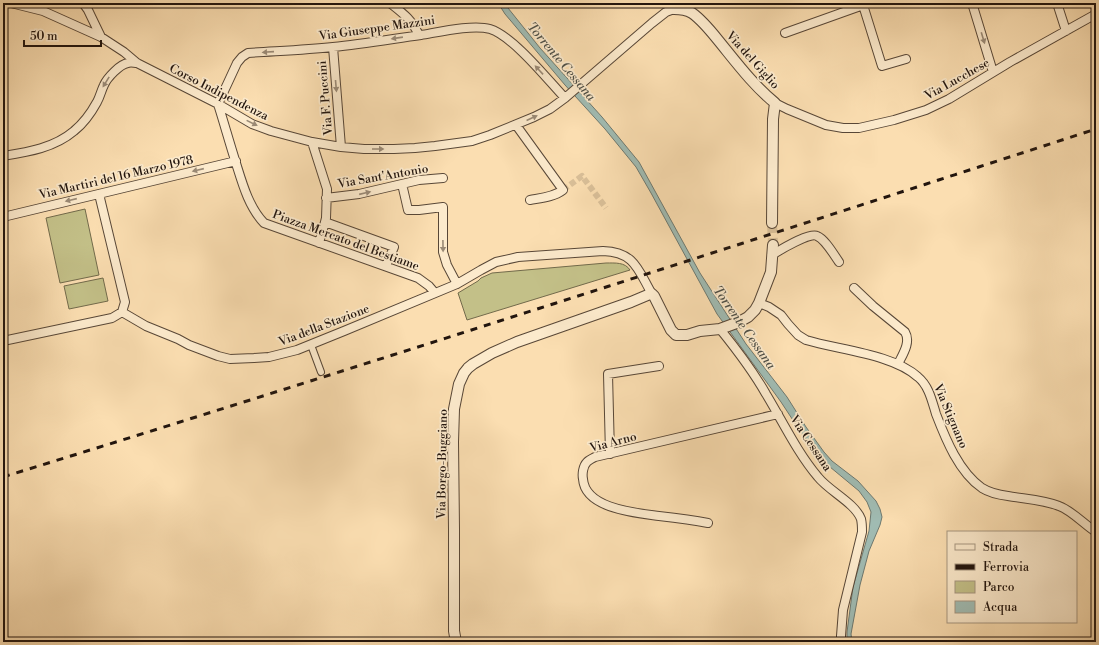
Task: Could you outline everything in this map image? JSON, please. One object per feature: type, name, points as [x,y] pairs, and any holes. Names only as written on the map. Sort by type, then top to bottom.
[{"type":"street","name":"Corso Indipendenza","points":[[11,3],[43,11],[101,37],[124,52],[137,63],[218,104],[252,124],[271,131],[312,142],[364,149],[435,146],[472,140],[516,125],[550,109],[565,98],[673,6]]},
{"type":"street","points":[[83,3],[101,37]]},
{"type":"street","points":[[390,3],[406,15],[414,25],[419,35]]},
{"type":"street","points":[[972,3],[994,72]]},
{"type":"street","points":[[1057,3],[1066,31]]},
{"type":"street","points":[[785,33],[866,4],[882,66],[906,59]]},
{"type":"street","name":"Via del Giglio","points":[[673,6],[686,10],[697,17],[722,44],[749,78],[775,103],[772,223]]},
{"type":"street","name":"Via Lucchese","points":[[775,103],[826,125],[843,128],[859,128],[894,120],[926,110],[950,99],[1096,14]]},
{"type":"street","name":"Via Giuseppe Mazzini","points":[[218,104],[237,63],[242,56],[248,54],[332,47],[451,30],[480,28],[490,29],[510,40],[565,98]]},
{"type":"street","name":"Via F. Puccini","points":[[332,47],[341,147]]},
{"type":"street","points":[[3,156],[44,148],[66,137],[76,130],[86,119],[109,77],[126,63],[137,63]]},
{"type":"street","name":"Piazza Mercato del Bestiame","points":[[218,104],[243,184],[257,216],[264,223],[418,278],[429,286],[435,293]]},
{"type":"street","points":[[516,125],[563,190],[554,195],[530,200]]},
{"type":"street","points":[[312,142],[326,189],[326,218],[319,243]]},
{"type":"street","name":"Via Martiri del 16 Marzo 1978","points":[[3,217],[236,161]]},
{"type":"street","name":"Via Sant'Antonio","points":[[326,198],[359,194],[418,180],[443,178]]},
{"type":"street","points":[[402,184],[408,210],[443,207],[443,252],[447,265],[457,284]]},
{"type":"street","points":[[3,341],[112,318],[122,312],[125,302],[100,194]]},
{"type":"street","points":[[325,222],[394,247],[386,266]]},
{"type":"street","points":[[652,294],[671,330],[676,335],[687,335],[700,331],[720,329],[748,317],[755,310],[771,272],[773,250],[794,243],[812,234],[817,235],[822,240],[839,262]]},
{"type":"street","name":"Via della Stazione","points":[[122,312],[146,326],[189,345],[230,359],[269,357],[311,345],[457,284],[502,260],[518,257],[603,251],[615,252],[629,258],[636,266],[652,294]]},
{"type":"street","points":[[854,288],[908,336],[907,346],[898,364]]},
{"type":"street","name":"Via Borgo-Buggiano","points":[[456,642],[454,630],[453,442],[454,409],[459,384],[464,373],[473,364],[492,353],[511,345],[652,294]]},
{"type":"street","name":"Via Stignano","points":[[758,303],[769,307],[781,316],[798,335],[806,340],[873,356],[898,364],[918,376],[927,388],[943,432],[957,461],[970,478],[983,489],[995,494],[1039,501],[1067,509],[1096,532]]},
{"type":"street","name":"Via Cessana","points":[[720,329],[757,379],[818,477],[824,484],[856,511],[861,520],[862,532],[843,610],[841,642]]},
{"type":"street","points":[[311,345],[321,372]]},
{"type":"street","points":[[610,454],[608,374],[659,366]]},
{"type":"street","name":"Via Arno","points":[[708,523],[622,511],[604,505],[591,495],[583,482],[582,472],[586,462],[595,457],[778,414]]},
{"type":"green space","points":[[85,209],[99,275],[60,283],[46,218]]},
{"type":"green space","points":[[606,263],[623,264],[630,270],[467,320],[458,293],[481,278],[492,273]]},
{"type":"green space","points":[[103,278],[108,301],[69,309],[64,286]]},
{"type":"water","points":[[498,3],[504,3],[540,48],[602,117],[639,162],[700,273],[746,344],[787,397],[824,452],[832,461],[858,481],[876,501],[882,517],[869,551],[860,585],[851,634],[852,642],[847,642],[847,632],[853,587],[869,531],[871,512],[867,502],[859,491],[824,462],[811,442],[806,440],[781,402],[717,314],[636,167],[505,14]]},
{"type":"tunnel","points":[[563,190],[582,176],[606,208]]},
{"type":"tunnel","points":[[772,223],[773,245]]},
{"type":"railway","points":[[3,477],[277,392],[1096,129]]},
{"type":"water label","name":"Torrente Cessana","points":[[562,61]]},
{"type":"water label","name":"Torrente Cessana","points":[[745,327]]}]
